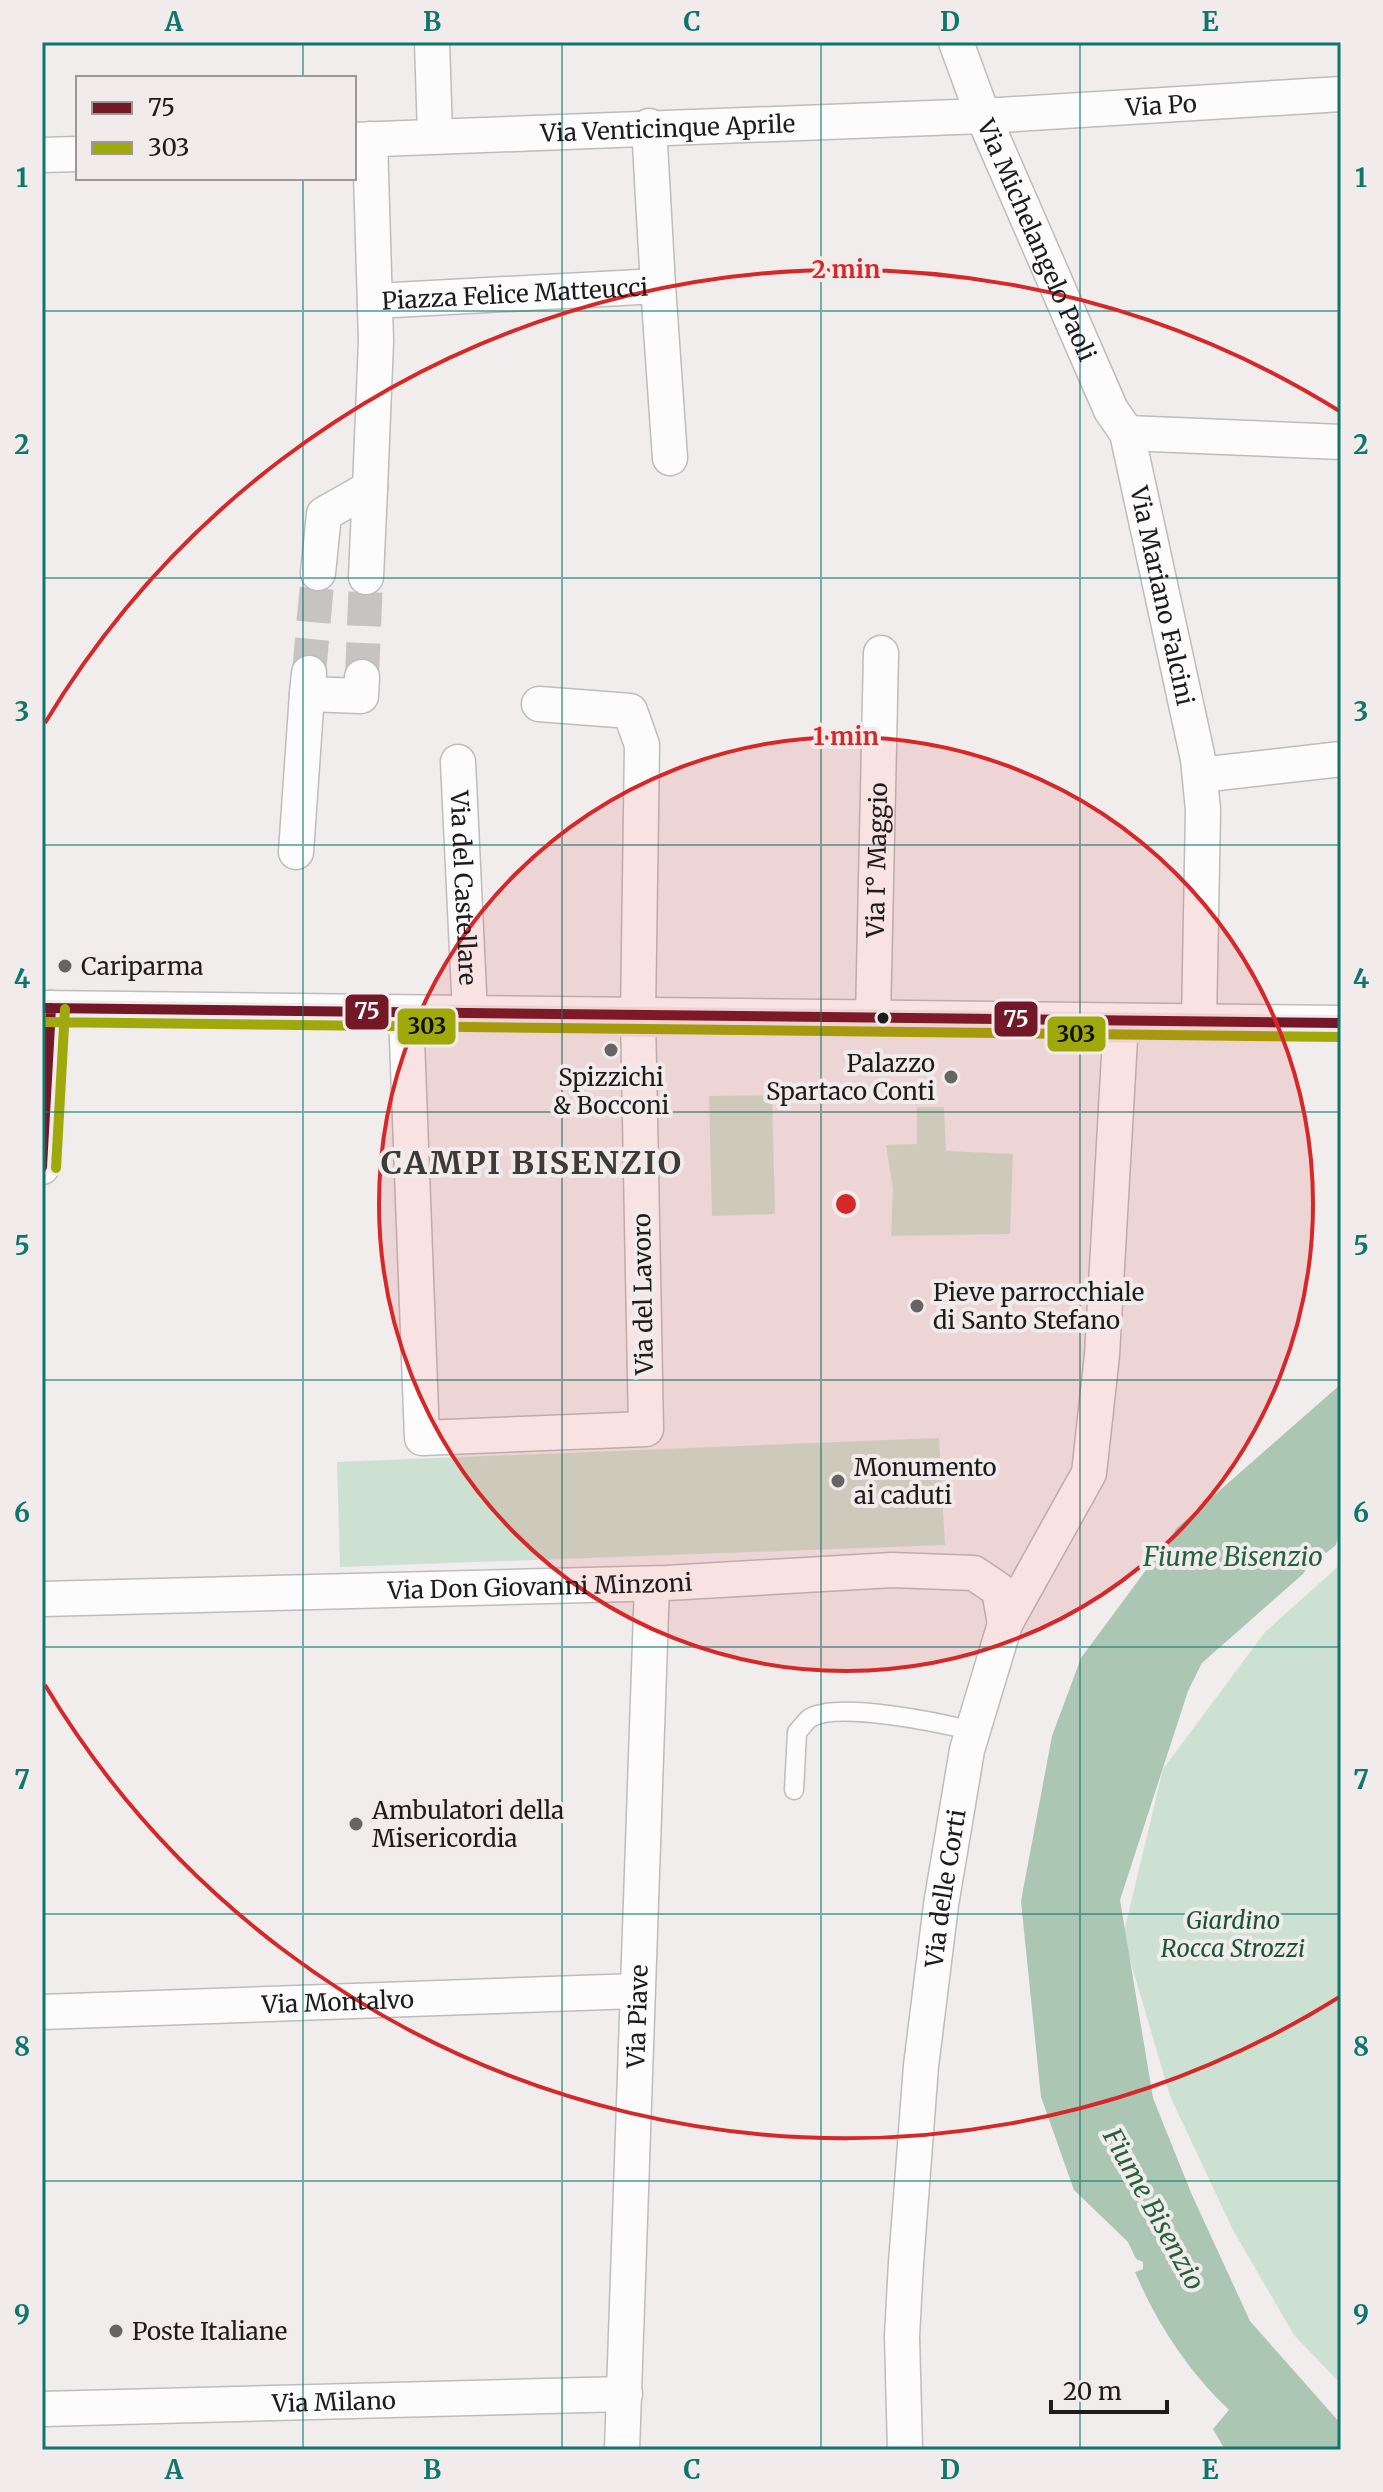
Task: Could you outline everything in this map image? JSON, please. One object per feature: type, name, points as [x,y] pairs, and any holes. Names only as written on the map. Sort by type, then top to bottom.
[{"type":"street","points":[[432,42],[435,135]]},
{"type":"street","name":"Via Michelangelo Paoli","points":[[956,42],[983,116],[1111,410],[1127,433]]},
{"type":"street","name":"Via Po","points":[[983,116],[1341,94]]},
{"type":"street","name":"Via Venticinque Aprile","points":[[362,139],[983,116]]},
{"type":"street","name":"Piazza Felice Matteucci","points":[[362,139],[375,301],[658,286],[649,126]]},
{"type":"street","points":[[42,155],[76,154]]},
{"type":"street","points":[[658,286],[670,458]]},
{"type":"street","points":[[366,577],[375,301]]},
{"type":"street","points":[[1127,433],[1341,442]]},
{"type":"street","name":"Via Mariano Falcini","points":[[1127,433],[1199,767],[1203,810],[1199,1022]]},
{"type":"street","points":[[318,573],[324,514],[370,488]]},
{"type":"street","name":"Via I° Maggio","points":[[873,1018],[881,653]]},
{"type":"street","points":[[296,852],[308,683],[361,696],[362,677]]},
{"type":"street","name":"Via del Lavoro","points":[[406,1013],[422,1438],[646,1429],[638,1015],[642,745],[630,711],[539,704]]},
{"type":"street","points":[[1199,767],[1341,759]]},
{"type":"street","name":"Via del Castellare","points":[[458,762],[470,1013]]},
{"type":"street","points":[[42,1167],[47,1008],[1341,1023]]},
{"type":"street","name":"Via delle Corti","points":[[905,2450],[902,2336],[921,2066],[941,1905],[973,1731],[1005,1624],[1089,1473],[1102,1355],[1121,1021]]},
{"type":"street","name":"Via Don Giovanni Minzoni","points":[[42,1599],[652,1584],[892,1570],[974,1573],[999,1590],[1005,1624]]},
{"type":"street","name":"Via Piave","points":[[622,2450],[652,1584]]},
{"type":"street","name":"Via Montalvo","points":[[42,2012],[636,1991]]},
{"type":"street","name":"Via Milano","points":[[42,2409],[625,2394]]},
{"type":"lane","points":[[794,1790],[797,1732],[812,1717],[852,1712],[939,1722],[973,1731]]},
{"type":"green space","points":[[772,1095],[775,1214],[712,1216],[709,1096]]},
{"type":"green space","points":[[917,1107],[944,1107],[946,1151],[1013,1154],[1010,1234],[891,1236],[893,1189],[886,1145],[917,1144]]},
{"type":"green space","points":[[939,1438],[945,1545],[340,1567],[337,1462]]},
{"type":"green space","name":"Giardino Rocca Strozzi","points":[[1341,1564],[1341,2384],[1294,2335],[1233,2230],[1170,2096],[1123,1936],[1163,1769],[1265,1632]]},
{"type":"water","name":"Fiume Bisenzio","points":[[1341,1384],[1341,1525],[1336,1545],[1326,1553],[1319,1550],[1303,1574],[1202,1663],[1188,1691],[1120,1900],[1153,2098],[1192,2195],[1250,2321],[1341,2424],[1341,2450],[1225,2450],[1213,2429],[1229,2410],[1187,2363],[1153,2310],[1135,2272],[1143,2269],[1143,2262],[1136,2259],[1128,2242],[1074,2190],[1041,2097],[1021,1901],[1052,1736],[1081,1658],[1177,1528]]},
{"type":"tunnel","points":[[309,673],[318,573]]},
{"type":"tunnel","points":[[362,677],[366,577]]},
{"type":"transit line","name":"75","points":[[42,1008],[1341,1023]]},
{"type":"transit line","name":"75","points":[[42,1167],[51,1008]]},
{"type":"transit line","name":"303","points":[[56,1168],[65,1009]]},
{"type":"transit line","name":"303","points":[[42,1022],[1341,1037]]},
{"type":"place","name":"Cariparma","points":[[65,966]]},
{"type":"place","name":"Spizzichi & Bocconi","points":[[611,1050]]},
{"type":"place","name":"Palazzo Spartaco Conti","points":[[951,1077]]},
{"type":"place","name":"Pieve parrocchiale di Santo Stefano","points":[[917,1306]]},
{"type":"place","name":"Monumento ai caduti","points":[[838,1481]]},
{"type":"place","name":"Ambulatori della Misericordia","points":[[356,1824]]},
{"type":"place","name":"Poste Italiane","points":[[116,2331]]},
{"type":"district","name":"CAMPI BISENZIO","points":[[532,1163]]}]
